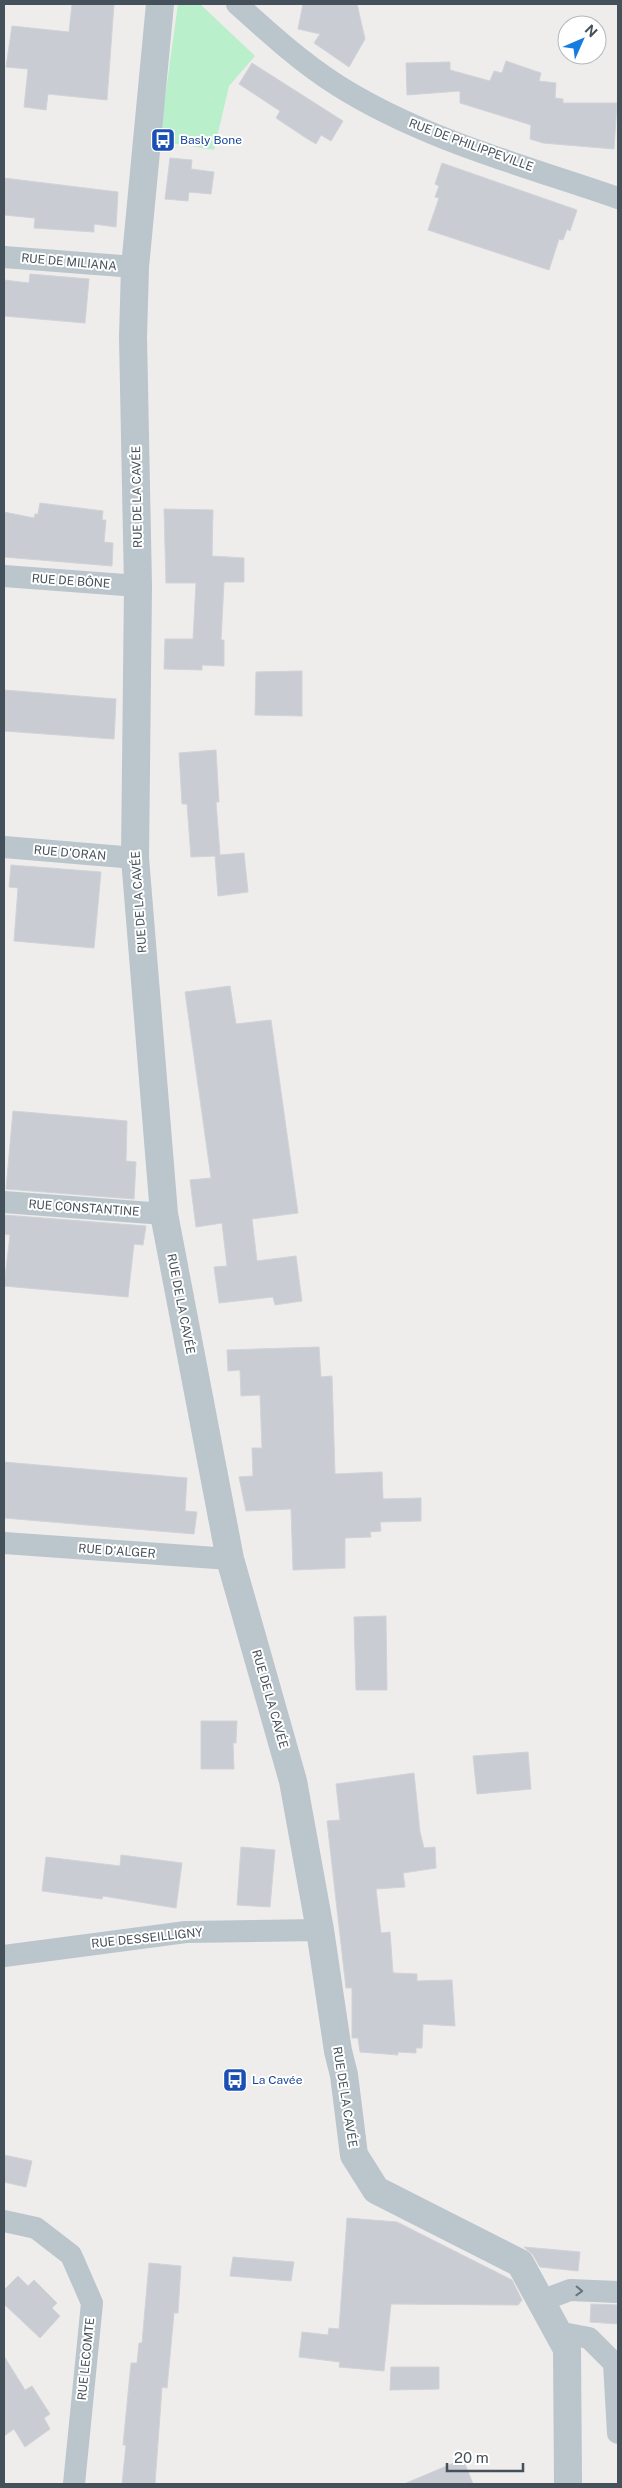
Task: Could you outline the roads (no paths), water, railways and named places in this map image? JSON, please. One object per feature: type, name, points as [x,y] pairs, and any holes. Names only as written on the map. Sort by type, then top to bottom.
[{"type":"street","name":"RUE DE LA CAVÉE","points":[[160,4],[135,267],[133,337],[138,586],[136,858],[164,1214],[230,1559],[293,1780],[320,1930],[338,2051],[344,2074],[354,2155],[376,2190],[520,2263],[566,2349],[568,2484]]},
{"type":"street","name":"RUE DE PHILIPPEVILLE","points":[[237,4],[276,39],[336,85],[398,118],[460,144],[618,198]]},
{"type":"street","name":"RUE DE MILIANA","points":[[4,257],[135,267]]},
{"type":"street","name":"RUE DE BÔNE","points":[[4,576],[138,586]]},
{"type":"street","name":"RUE D'ORAN","points":[[4,847],[136,858]]},
{"type":"street","name":"RUE CONSTANTINE","points":[[4,1202],[164,1214]]},
{"type":"street","name":"RUE D'ALGER","points":[[4,1543],[230,1559]]},
{"type":"street","name":"RUE DESSEILLIGNY","points":[[4,1956],[186,1932],[320,1930]]},
{"type":"street","name":"RUE LECOMTE","points":[[4,2221],[36,2228],[71,2255],[92,2303],[74,2484]]},
{"type":"street","points":[[541,2301],[570,2290],[618,2292]]},
{"type":"street","points":[[557,2332],[589,2338],[614,2363],[618,2433]]},
{"type":"place","name":"Basly Bone","points":[[163,140]]},
{"type":"place","name":"La Cavée","points":[[235,2080]]}]
